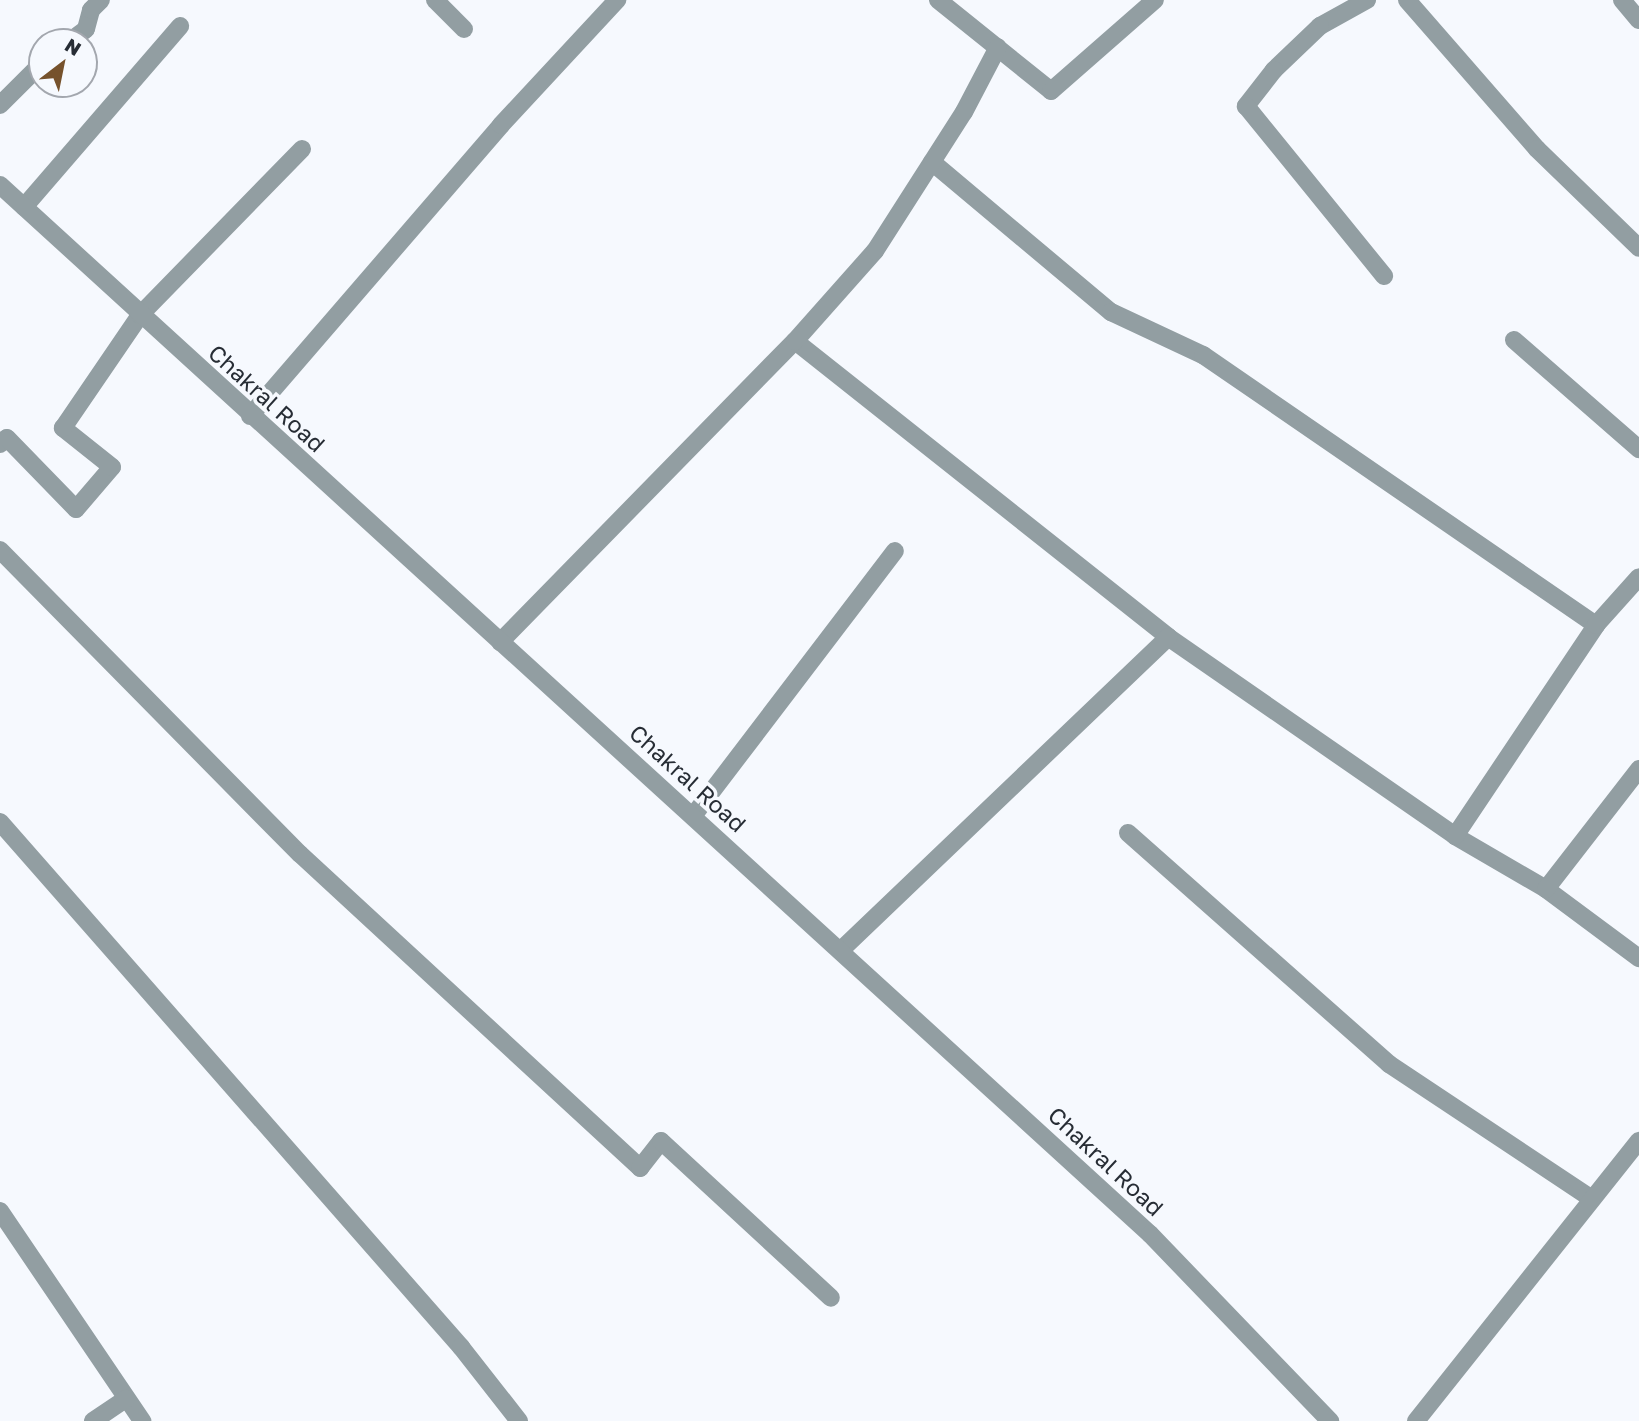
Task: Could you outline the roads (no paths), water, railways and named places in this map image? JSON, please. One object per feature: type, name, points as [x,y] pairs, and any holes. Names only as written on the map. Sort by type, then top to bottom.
[{"type":"street","points":[[86,28],[91,10],[101,0]]},
{"type":"street","points":[[435,0],[464,29]]},
{"type":"street","points":[[250,416],[501,125],[617,0]]},
{"type":"street","points":[[938,0],[1051,91],[1155,0]]},
{"type":"street","points":[[1367,0],[1320,26],[1274,70],[1246,106],[1384,276]]},
{"type":"street","points":[[1407,0],[1537,149],[1639,248]]},
{"type":"street","points":[[1622,0],[1639,20]]},
{"type":"street","points":[[24,207],[180,26]]},
{"type":"street","points":[[500,642],[795,341],[875,251],[932,162],[998,47]]},
{"type":"street","points":[[0,105],[28,77]]},
{"type":"street","points":[[0,444],[7,438],[76,509],[112,467],[63,428],[140,315],[302,149]]},
{"type":"street","points":[[932,162],[1111,312],[1203,355],[1596,625]]},
{"type":"street","name":"Chakral Road","points":[[0,185],[250,416],[841,950],[1150,1234],[1330,1421]]},
{"type":"street","points":[[1514,340],[1639,449]]},
{"type":"street","points":[[795,341],[1168,637],[1455,836],[1546,889],[1639,958]]},
{"type":"street","points":[[0,550],[300,854],[640,1168],[661,1141],[831,1298]]},
{"type":"street","points":[[693,816],[895,551]]},
{"type":"street","points":[[1455,836],[1596,625],[1639,578]]},
{"type":"street","points":[[841,950],[1168,637]]},
{"type":"street","points":[[1546,889],[1639,769]]},
{"type":"street","points":[[0,822],[461,1347],[519,1421]]},
{"type":"street","points":[[1128,833],[1388,1064],[1591,1198]]},
{"type":"street","points":[[1416,1421],[1639,1141]]},
{"type":"street","points":[[0,1211],[142,1421]]},
{"type":"street","points":[[93,1421],[126,1399]]}]
